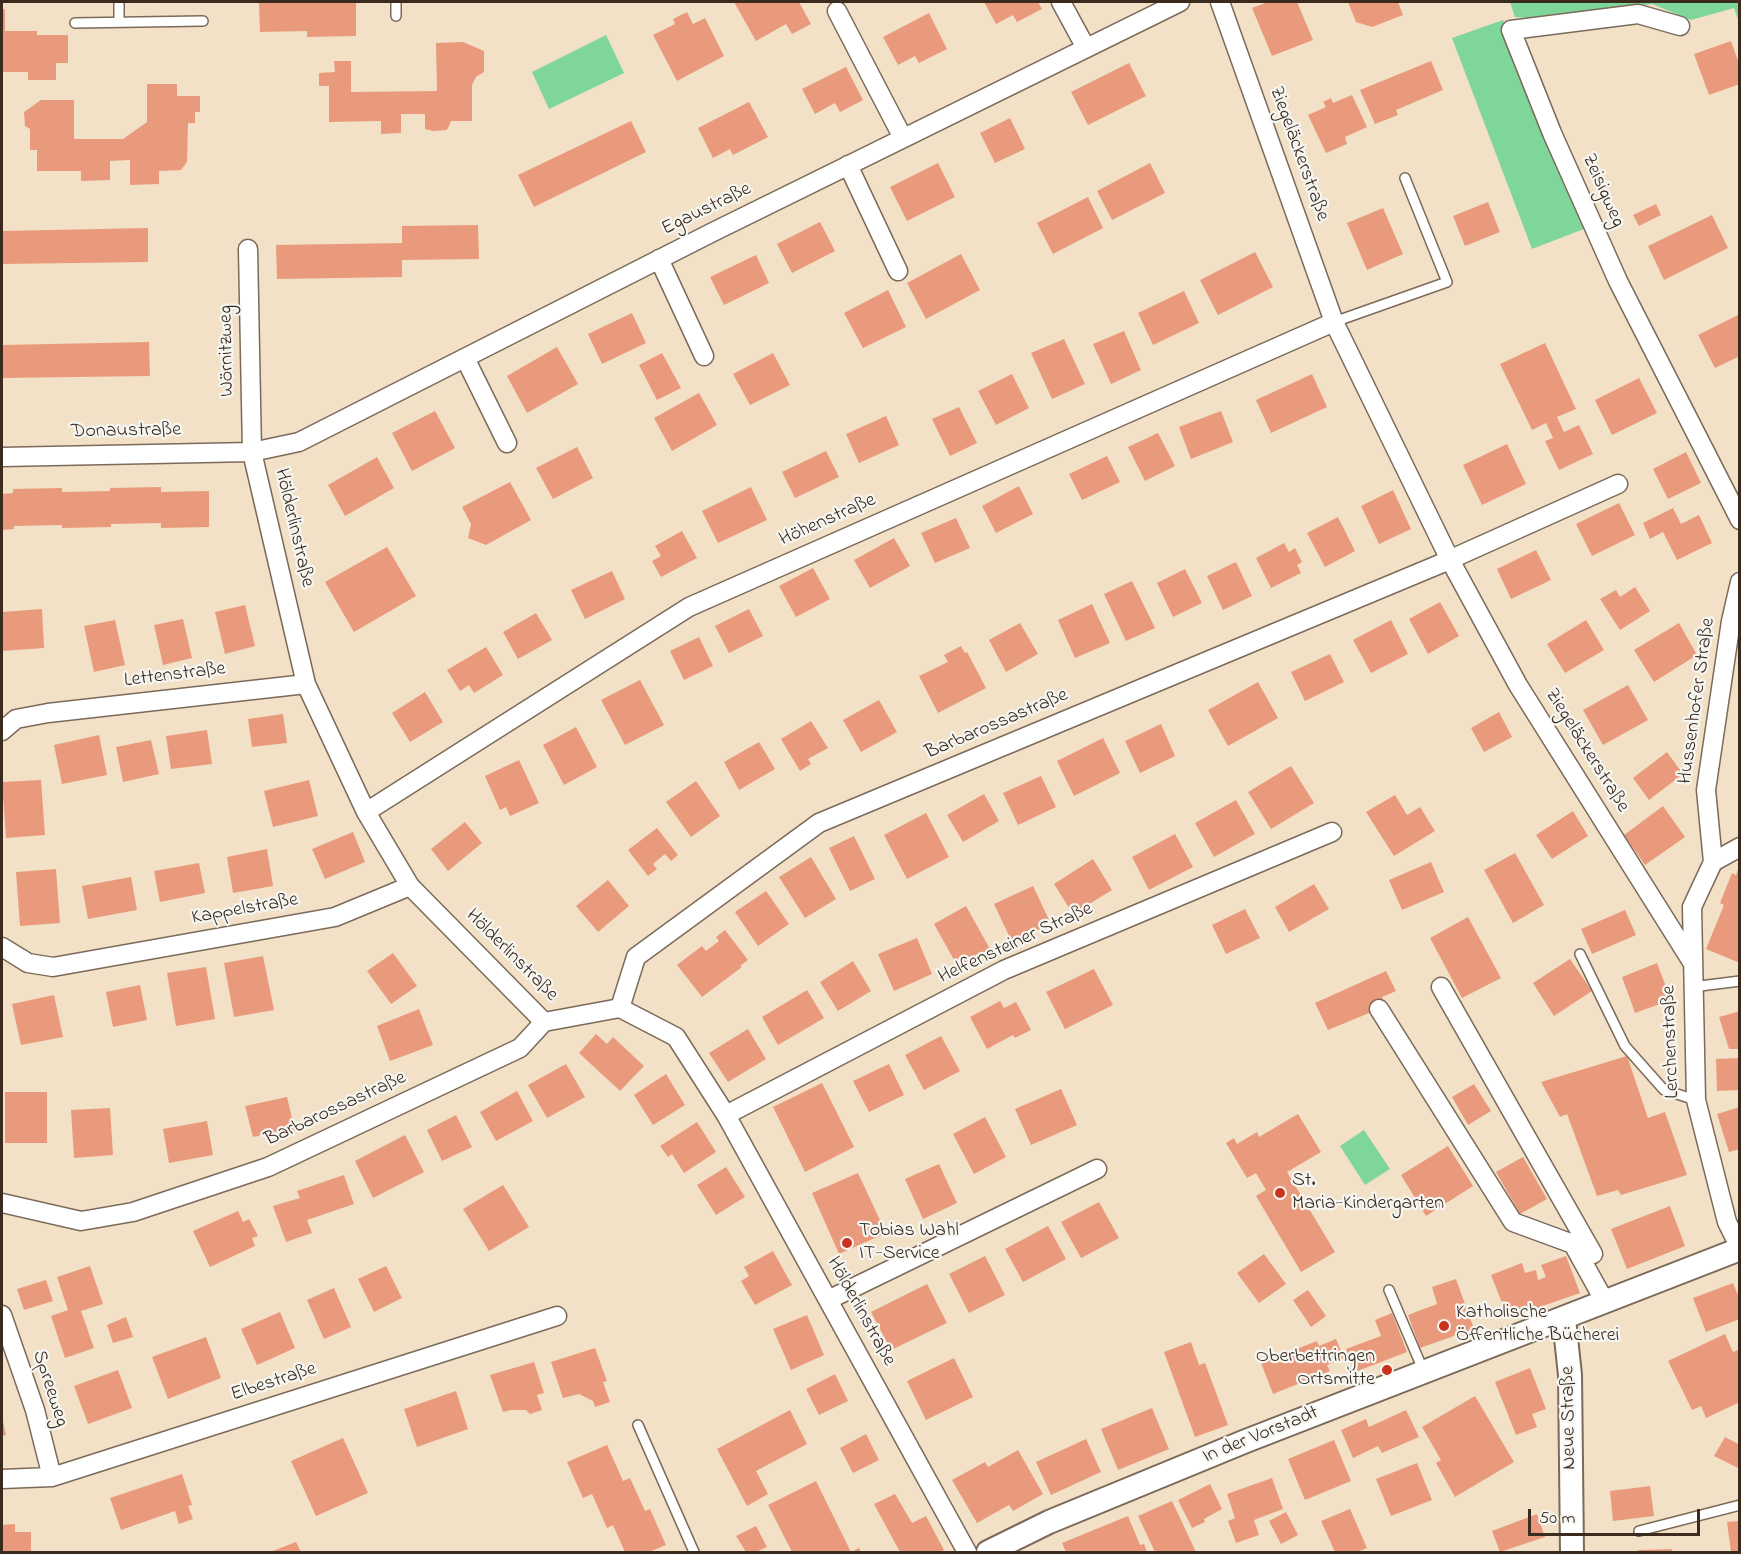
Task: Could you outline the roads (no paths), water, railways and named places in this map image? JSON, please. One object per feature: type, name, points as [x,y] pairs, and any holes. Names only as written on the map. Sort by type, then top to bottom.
[{"type":"street","points":[[1061,2],[1086,48]]},
{"type":"street","name":"Egaustraße","points":[[252,452],[300,442],[659,259],[1180,2]]},
{"type":"street","name":"Ziegeläckerstraße","points":[[1220,2],[1334,322],[1450,560],[1518,685],[1692,962]]},
{"type":"street","points":[[837,10],[903,138]]},
{"type":"street","name":"Zeisigweg","points":[[1680,26],[1638,14],[1511,30],[1552,133],[1617,281],[1740,520]]},
{"type":"street","points":[[848,165],[898,271]]},
{"type":"street","name":"Wörnitzweg","points":[[248,249],[252,452]]},
{"type":"street","points":[[659,259],[704,356]]},
{"type":"street","name":"Höhenstraße","points":[[366,812],[690,607],[1334,322]]},
{"type":"street","points":[[465,358],[507,442]]},
{"type":"street","name":"Donaustraße","points":[[2,458],[252,452]]},
{"type":"street","name":"Hölderlinstraße","points":[[252,452],[306,684],[366,812],[410,886],[544,1022],[620,1008],[676,1037],[726,1115],[967,1552]]},
{"type":"street","points":[[1450,560],[1617,484]]},
{"type":"street","name":"Barbarossastraße","points":[[620,1008],[636,957],[819,823],[1450,560]]},
{"type":"street","name":"Hussenhofer Straße","points":[[1713,862],[1706,790],[1731,621],[1740,582]]},
{"type":"street","name":"Lettenstraße","points":[[9,722],[48,713],[306,684]]},
{"type":"street","name":"Helfensteiner Straße","points":[[726,1115],[1004,970],[1332,832]]},
{"type":"street","points":[[1713,862],[1740,847]]},
{"type":"street","name":"Lerchenstraße","points":[[1713,862],[1692,907],[1696,1100],[1727,1222],[1740,1249]]},
{"type":"street","name":"Kappelstraße","points":[[2,947],[8,953],[28,963],[53,967],[335,916],[410,886]]},
{"type":"street","points":[[1442,987],[1611,1300]]},
{"type":"street","points":[[1379,1009],[1514,1222],[1573,1244],[1611,1300]]},
{"type":"street","name":"Barbarossastraße","points":[[2,1203],[81,1221],[133,1212],[268,1167],[519,1048],[544,1022]]},
{"type":"street","points":[[828,1300],[1097,1169]]},
{"type":"street","name":"In der Vorstadt","points":[[988,1552],[1049,1522],[1235,1446],[1740,1249]]},
{"type":"street","name":"Spreeweg","points":[[2,1315],[35,1410],[52,1477]]},
{"type":"street","name":"Elbestraße","points":[[2,1479],[52,1477],[557,1316]]},
{"type":"street","name":"Neue Straße","points":[[1564,1319],[1570,1375],[1572,1552]]},
{"type":"lane","points":[[119,2],[119,22]]},
{"type":"lane","points":[[396,2],[396,16]]},
{"type":"lane","points":[[75,23],[203,21]]},
{"type":"lane","points":[[1334,322],[1447,282],[1405,178]]},
{"type":"lane","points":[[1580,954],[1625,1046],[1664,1090],[1696,1100]]},
{"type":"lane","points":[[1692,987],[1740,981]]},
{"type":"lane","points":[[1389,1290],[1424,1372]]},
{"type":"lane","points":[[638,1425],[694,1552]]},
{"type":"lane","points":[[1639,1531],[1740,1505]]},
{"type":"place","name":"St. Maria-Kindergarten","points":[[1280,1193]]},
{"type":"place","name":"Tobias Wahl IT-Service","points":[[847,1243]]},
{"type":"place","name":"Katholische Öffentliche Bücherei","points":[[1444,1326]]},
{"type":"place","name":"Oberbettringen Ortsmitte","points":[[1387,1370]]}]
